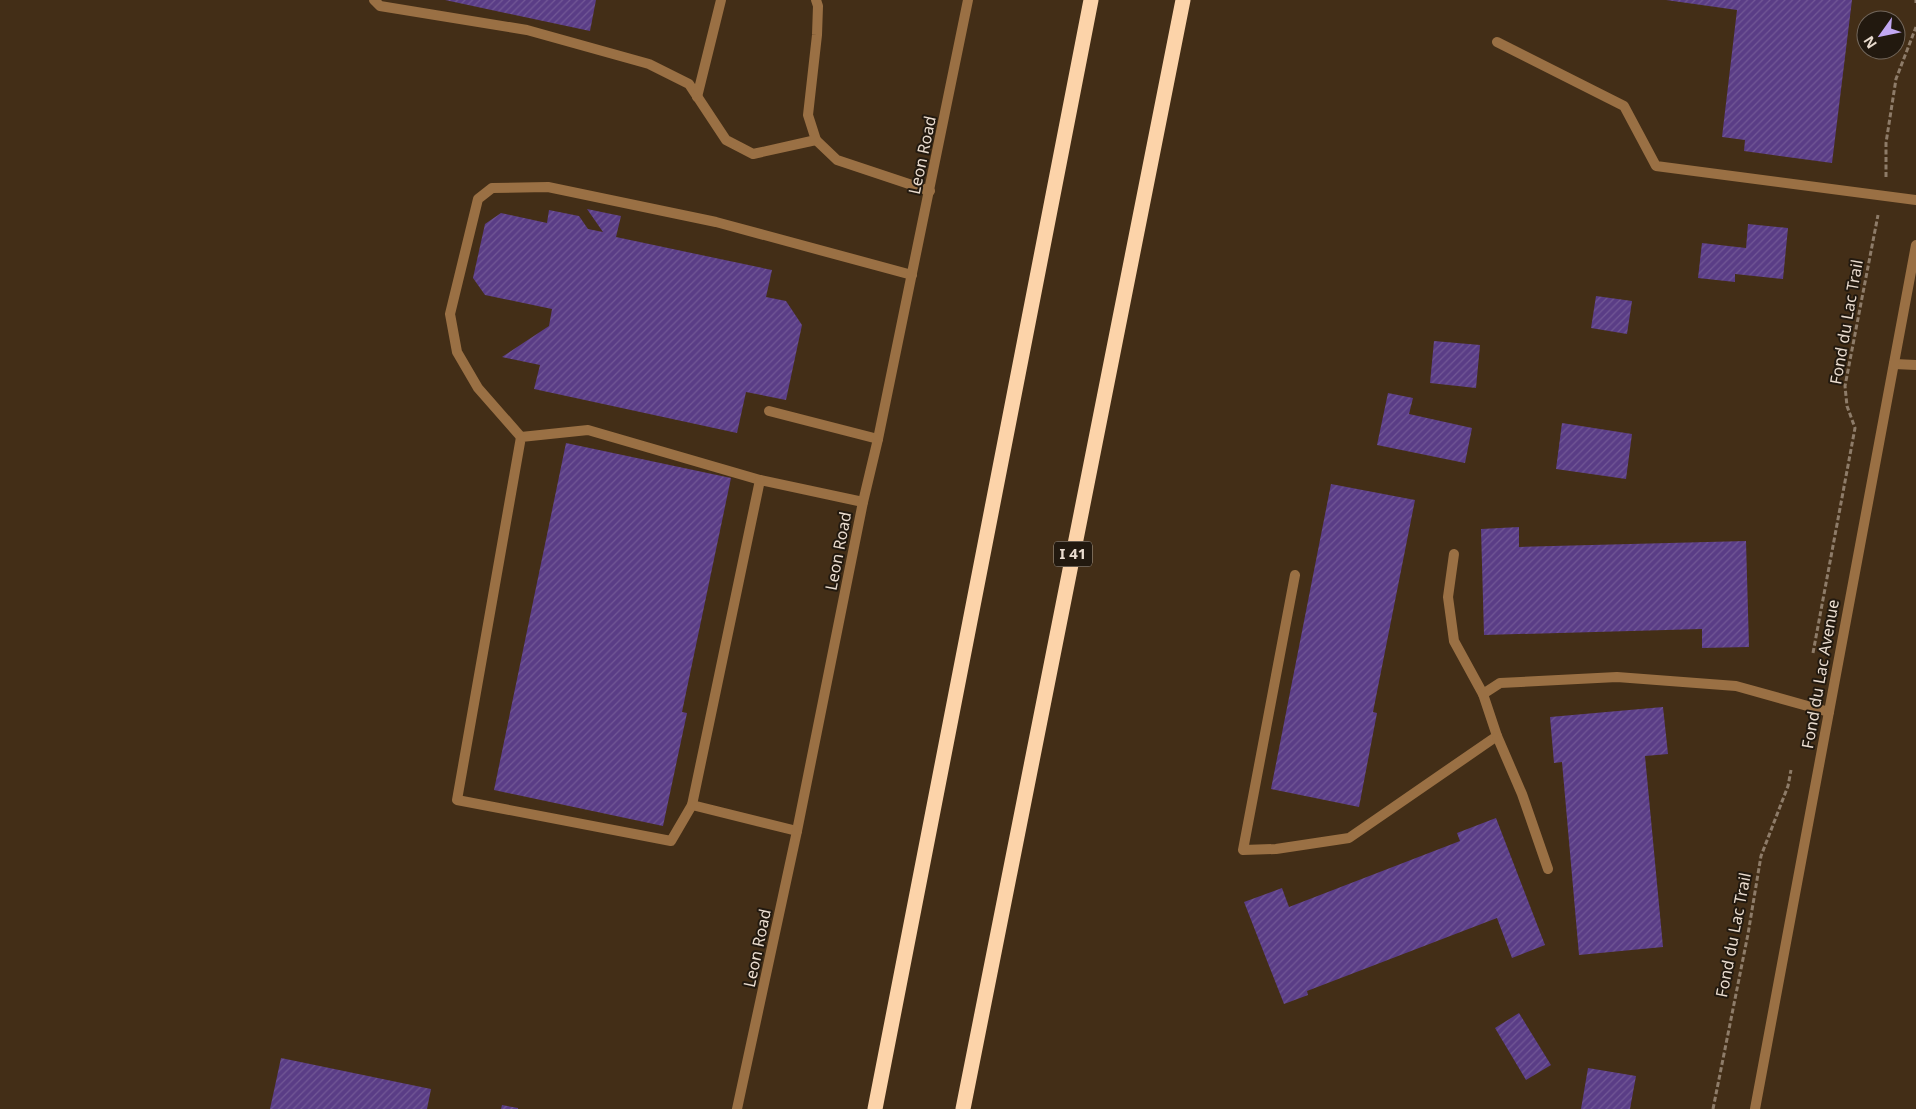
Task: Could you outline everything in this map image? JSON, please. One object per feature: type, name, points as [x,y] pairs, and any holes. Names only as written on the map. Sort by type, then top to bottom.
[{"type":"highway","points":[[874,1109],[1091,0]]},
{"type":"highway","name":"I 41","points":[[963,1109],[1183,0]]},
{"type":"street","points":[[374,0],[380,6],[527,30],[649,64],[688,84],[726,140],[753,154],[816,140]]},
{"type":"street","points":[[697,97],[721,0]]},
{"type":"street","points":[[816,0],[818,6],[816,35],[808,115],[816,140],[837,160],[930,191]]},
{"type":"street","name":"Leon Road","points":[[738,1109],[797,831],[863,502],[930,191],[968,0]]},
{"type":"street","points":[[1497,42],[1624,106],[1656,166],[1916,200]]},
{"type":"street","points":[[521,436],[478,388],[457,352],[450,314],[478,199],[492,188],[548,188],[716,222],[912,275]]},
{"type":"street","name":"Fond du Lac Avenue","points":[[1755,1109],[1916,245]]},
{"type":"street","points":[[1894,364],[1916,366]]},
{"type":"street","points":[[769,411],[878,439]]},
{"type":"street","points":[[521,436],[588,430],[760,480],[863,502]]},
{"type":"street","points":[[521,436],[457,800],[671,841],[692,805],[760,480]]},
{"type":"street","points":[[1454,554],[1448,597],[1454,641],[1483,694],[1497,736],[1522,794],[1548,869]]},
{"type":"street","points":[[1295,575],[1243,850],[1276,849],[1349,838],[1497,736]]},
{"type":"street","points":[[1483,694],[1500,683],[1617,677],[1736,686],[1829,712]]},
{"type":"street","points":[[692,805],[797,831]]},
{"type":"path","name":"Fond du Lac Trail","points":[[1813,652],[1855,428],[1847,406],[1845,386],[1887,172],[1886,143],[1896,79],[1916,28]]},
{"type":"path","name":"Fond du Lac Trail","points":[[1713,1109],[1748,934],[1761,856],[1788,786],[1791,770]]},
{"type":"building","points":[[445,0],[596,0],[590,31]]},
{"type":"building","points":[[1666,0],[1852,0],[1832,163],[1744,151],[1745,140],[1722,137],[1737,10]]},
{"type":"building","points":[[587,209],[621,216],[616,237],[772,270],[766,297],[786,301],[802,325],[786,400],[746,392],[737,433],[534,389],[540,365],[502,357],[549,326],[552,309],[485,295],[473,278],[485,224],[501,213],[547,223],[549,210],[579,216],[588,229],[603,232]]},
{"type":"building","points":[[1748,224],[1788,228],[1783,279],[1735,274],[1735,282],[1698,278],[1702,243],[1746,248]]},
{"type":"building","points":[[1596,296],[1632,301],[1627,334],[1591,328]]},
{"type":"building","points":[[1434,341],[1480,345],[1476,388],[1430,383]]},
{"type":"building","points":[[1388,393],[1413,398],[1409,414],[1472,428],[1465,463],[1377,445]]},
{"type":"building","points":[[1562,423],[1632,434],[1626,479],[1556,469]]},
{"type":"building","points":[[566,443],[731,478],[682,712],[687,713],[663,826],[494,790]]},
{"type":"building","points":[[1331,484],[1415,500],[1373,712],[1377,713],[1359,807],[1271,789]]},
{"type":"building","points":[[1519,527],[1519,547],[1746,541],[1749,647],[1702,648],[1702,629],[1484,635],[1481,529]]},
{"type":"building","points":[[1663,707],[1668,754],[1645,756],[1663,947],[1579,955],[1562,762],[1554,763],[1550,717]]},
{"type":"building","points":[[1496,818],[1545,945],[1512,958],[1497,918],[1307,991],[1308,995],[1284,1004],[1244,902],[1282,888],[1289,907],[1460,841],[1457,833]]},
{"type":"building","points":[[1519,1013],[1551,1065],[1526,1080],[1495,1028]]},
{"type":"building","points":[[281,1058],[431,1089],[427,1109],[270,1109]]},
{"type":"building","points":[[1588,1068],[1636,1076],[1630,1109],[1581,1109]]},
{"type":"building","points":[[502,1105],[518,1108],[518,1109],[501,1109]]}]
